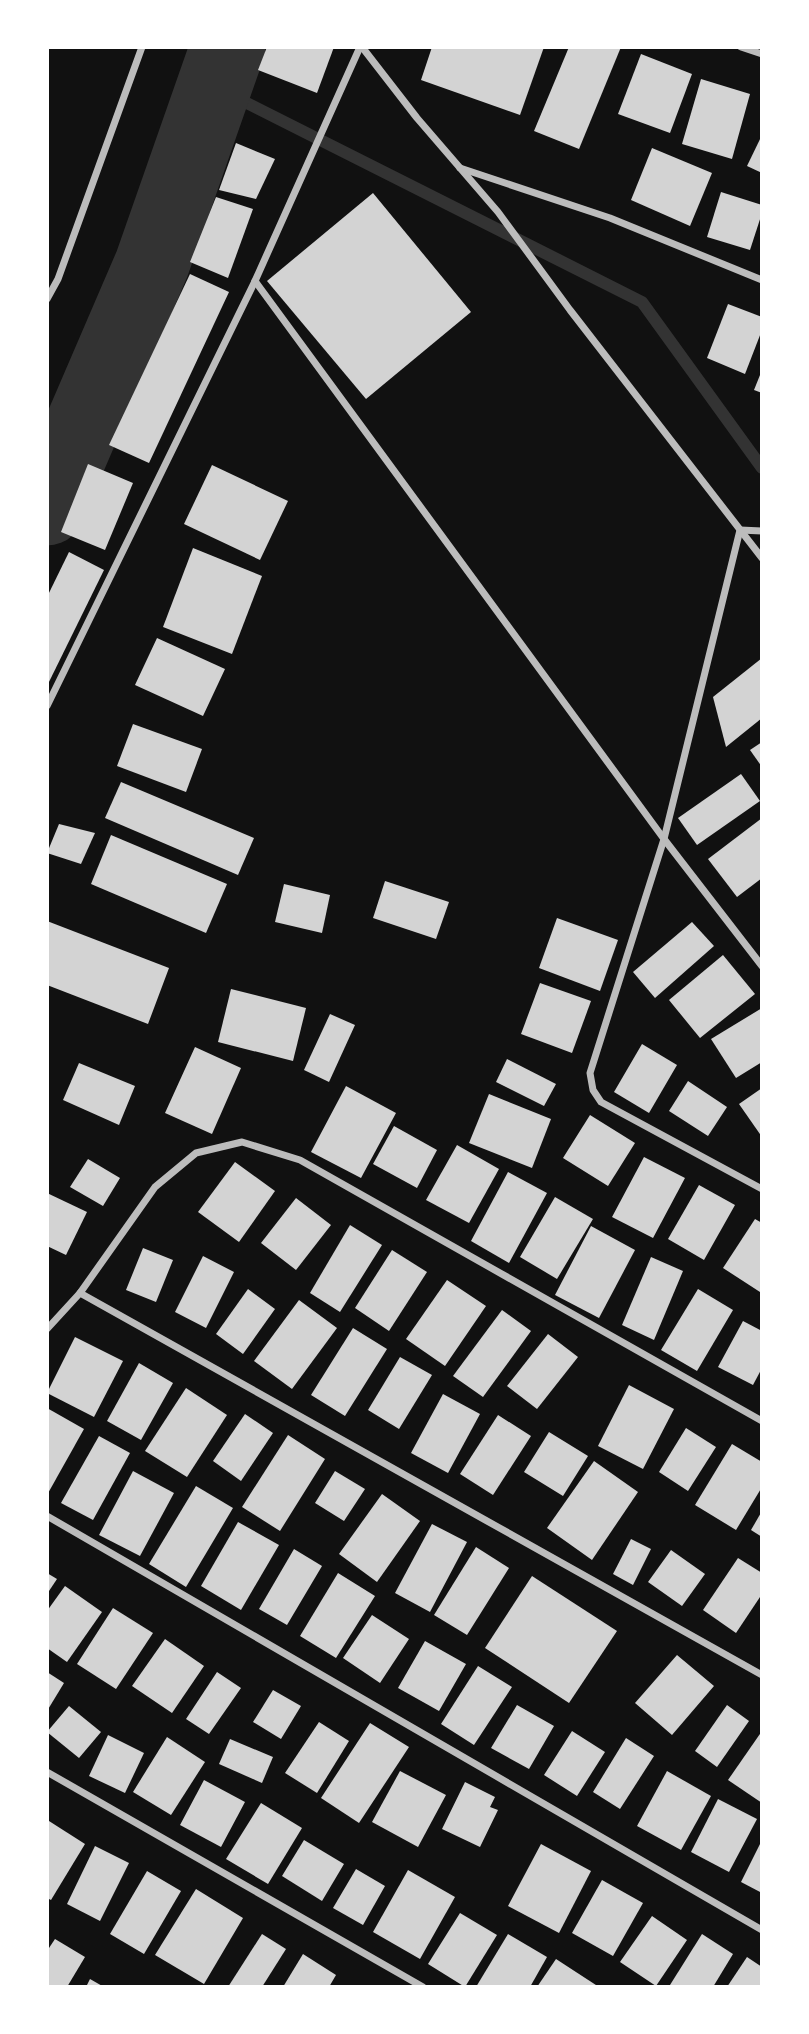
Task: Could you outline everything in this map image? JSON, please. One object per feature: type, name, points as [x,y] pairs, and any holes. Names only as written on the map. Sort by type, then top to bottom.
[{"type":"street","points":[[47,299],[58,279],[142,47]]},
{"type":"street","points":[[47,706],[255,281],[361,47],[417,118],[498,212],[570,310],[762,558]]},
{"type":"street","points":[[741,47],[762,54]]},
{"type":"street","points":[[459,167],[610,218],[762,280]]},
{"type":"street","points":[[255,281],[664,839],[762,966]]},
{"type":"street","points":[[740,530],[664,839],[590,1073],[593,1090],[601,1102],[762,1189]]},
{"type":"street","points":[[740,530],[762,531]]},
{"type":"street","points":[[47,1329],[80,1293],[155,1186],[197,1153],[242,1142],[300,1160],[762,1421]]},
{"type":"street","points":[[80,1293],[762,1675]]},
{"type":"street","points":[[47,1516],[762,1930]]},
{"type":"street","points":[[47,1772],[423,1987]]},
{"type":"building","points":[[267,47],[334,47],[317,93],[258,70]]},
{"type":"building","points":[[432,47],[544,47],[520,115],[421,80]]},
{"type":"building","points":[[569,47],[621,47],[579,149],[534,131]]},
{"type":"building","points":[[641,54],[692,74],[670,133],[618,114]]},
{"type":"building","points":[[701,79],[750,94],[732,159],[682,144]]},
{"type":"building","points":[[762,135],[762,173],[747,166]]},
{"type":"building","points":[[236,143],[275,159],[256,199],[219,190]]},
{"type":"building","points":[[652,148],[712,173],[690,226],[631,200]]},
{"type":"building","points":[[721,192],[762,205],[750,250],[707,237]]},
{"type":"building","points":[[373,193],[471,312],[366,399],[267,281]]},
{"type":"building","points":[[216,197],[253,209],[228,278],[190,262]]},
{"type":"building","points":[[190,274],[229,292],[149,463],[109,445]]},
{"type":"building","points":[[728,304],[762,317],[762,330],[745,374],[707,358]]},
{"type":"building","points":[[762,370],[762,393],[754,390]]},
{"type":"building","points":[[88,464],[133,483],[105,550],[61,532]]},
{"type":"building","points":[[212,465],[288,501],[260,560],[184,524]]},
{"type":"building","points":[[193,548],[262,576],[232,654],[163,627]]},
{"type":"building","points":[[69,552],[104,570],[47,686],[47,597]]},
{"type":"building","points":[[157,638],[225,669],[203,716],[135,685]]},
{"type":"building","points":[[762,658],[762,718],[726,747],[713,697]]},
{"type":"building","points":[[133,724],[202,749],[186,792],[117,766]]},
{"type":"building","points":[[762,742],[762,767],[750,750]]},
{"type":"building","points":[[741,774],[760,801],[697,845],[678,818]]},
{"type":"building","points":[[121,782],[254,838],[238,875],[105,818]]},
{"type":"building","points":[[762,818],[762,878],[737,897],[708,859]]},
{"type":"building","points":[[59,824],[95,833],[81,864],[47,853]]},
{"type":"building","points":[[111,835],[227,884],[206,933],[91,884]]},
{"type":"building","points":[[385,881],[449,902],[436,939],[373,918]]},
{"type":"building","points":[[284,884],[330,895],[322,933],[275,922]]},
{"type":"building","points":[[557,918],[618,940],[600,991],[539,968]]},
{"type":"building","points":[[47,921],[169,968],[148,1024],[47,985]]},
{"type":"building","points":[[692,922],[714,946],[655,998],[633,972]]},
{"type":"building","points":[[723,955],[755,994],[700,1038],[669,1000]]},
{"type":"building","points":[[540,983],[591,1001],[572,1053],[521,1034]]},
{"type":"building","points":[[231,989],[306,1008],[293,1061],[218,1042]]},
{"type":"building","points":[[762,1008],[762,1062],[736,1078],[711,1039]]},
{"type":"building","points":[[330,1014],[355,1025],[329,1082],[304,1070]]},
{"type":"building","points":[[642,1044],[677,1065],[649,1113],[614,1092]]},
{"type":"building","points":[[195,1047],[241,1068],[212,1134],[165,1113]]},
{"type":"building","points":[[507,1059],[556,1084],[544,1106],[496,1082]]},
{"type":"building","points":[[79,1063],[135,1086],[119,1125],[63,1100]]},
{"type":"building","points":[[688,1081],[727,1107],[708,1136],[669,1111]]},
{"type":"building","points":[[346,1086],[396,1113],[361,1178],[311,1152]]},
{"type":"building","points":[[762,1088],[762,1137],[739,1104]]},
{"type":"building","points":[[489,1094],[551,1119],[532,1168],[469,1143]]},
{"type":"building","points":[[590,1115],[635,1143],[608,1186],[563,1158]]},
{"type":"building","points":[[394,1126],[437,1150],[417,1188],[373,1164]]},
{"type":"building","points":[[457,1145],[499,1169],[469,1223],[426,1200]]},
{"type":"building","points":[[644,1157],[685,1178],[653,1238],[612,1217]]},
{"type":"building","points":[[88,1159],[120,1178],[103,1206],[70,1187]]},
{"type":"building","points":[[235,1162],[275,1191],[239,1242],[198,1212]]},
{"type":"building","points":[[508,1172],[547,1193],[509,1263],[471,1241]]},
{"type":"building","points":[[699,1185],[735,1205],[704,1260],[668,1239]]},
{"type":"building","points":[[47,1193],[87,1212],[66,1255],[47,1246]]},
{"type":"building","points":[[555,1197],[593,1219],[557,1279],[520,1257]]},
{"type":"building","points":[[296,1198],[331,1225],[296,1270],[261,1243]]},
{"type":"building","points":[[755,1219],[762,1223],[760,1292],[723,1268]]},
{"type":"building","points":[[350,1225],[382,1245],[340,1312],[310,1293]]},
{"type":"building","points":[[591,1226],[635,1250],[599,1318],[555,1295]]},
{"type":"building","points":[[143,1248],[173,1260],[156,1302],[126,1290]]},
{"type":"building","points":[[392,1250],[427,1272],[389,1331],[355,1308]]},
{"type":"building","points":[[203,1256],[234,1272],[206,1328],[175,1312]]},
{"type":"building","points":[[651,1257],[683,1271],[654,1340],[622,1325]]},
{"type":"building","points":[[447,1280],[486,1306],[445,1366],[406,1339]]},
{"type":"building","points":[[248,1289],[275,1309],[243,1354],[216,1334]]},
{"type":"building","points":[[698,1289],[733,1310],[697,1371],[661,1350]]},
{"type":"building","points":[[299,1300],[337,1328],[292,1389],[254,1361]]},
{"type":"building","points":[[502,1310],[531,1331],[483,1397],[453,1376]]},
{"type":"building","points":[[743,1321],[762,1331],[762,1368],[753,1385],[718,1367]]},
{"type":"building","points":[[353,1328],[387,1349],[345,1416],[311,1395]]},
{"type":"building","points":[[548,1334],[578,1357],[537,1409],[507,1386]]},
{"type":"building","points":[[75,1337],[123,1361],[94,1417],[47,1393]]},
{"type":"building","points":[[400,1357],[432,1375],[399,1429],[368,1410]]},
{"type":"building","points":[[139,1363],[173,1383],[141,1440],[107,1421]]},
{"type":"building","points":[[629,1385],[674,1409],[643,1469],[598,1446]]},
{"type":"building","points":[[186,1388],[227,1415],[187,1477],[145,1451]]},
{"type":"building","points":[[443,1394],[480,1414],[448,1473],[411,1453]]},
{"type":"building","points":[[47,1408],[84,1429],[47,1495]]},
{"type":"building","points":[[245,1414],[273,1433],[241,1481],[213,1461]]},
{"type":"building","points":[[498,1415],[531,1436],[493,1495],[460,1474]]},
{"type":"building","points":[[686,1428],[716,1447],[688,1491],[659,1472]]},
{"type":"building","points":[[549,1432],[588,1456],[563,1496],[524,1472]]},
{"type":"building","points":[[288,1435],[325,1459],[280,1531],[242,1507]]},
{"type":"building","points":[[99,1436],[130,1453],[93,1520],[61,1503]]},
{"type":"building","points":[[732,1444],[762,1462],[762,1487],[736,1530],[695,1505]]},
{"type":"building","points":[[594,1461],[638,1492],[592,1560],[547,1528]]},
{"type":"building","points":[[133,1471],[174,1493],[140,1556],[99,1535]]},
{"type":"building","points":[[335,1471],[365,1489],[344,1521],[315,1503]]},
{"type":"building","points":[[196,1486],[233,1508],[186,1587],[149,1564]]},
{"type":"building","points":[[382,1494],[420,1521],[377,1582],[339,1554]]},
{"type":"building","points":[[762,1511],[762,1537],[751,1530]]},
{"type":"building","points":[[238,1522],[279,1545],[241,1610],[201,1586]]},
{"type":"building","points":[[432,1524],[467,1542],[430,1612],[395,1593]]},
{"type":"building","points":[[631,1539],[651,1549],[633,1585],[613,1574]]},
{"type":"building","points":[[476,1547],[509,1568],[467,1635],[434,1615]]},
{"type":"building","points":[[294,1549],[322,1566],[287,1625],[259,1609]]},
{"type":"building","points":[[671,1550],[705,1574],[682,1606],[648,1582]]},
{"type":"building","points":[[738,1558],[762,1573],[762,1594],[736,1633],[703,1610]]},
{"type":"building","points":[[47,1573],[57,1579],[47,1594]]},
{"type":"building","points":[[338,1573],[375,1596],[336,1658],[300,1636]]},
{"type":"building","points":[[532,1576],[617,1631],[569,1703],[485,1648]]},
{"type":"building","points":[[65,1586],[102,1612],[67,1662],[47,1648],[47,1611]]},
{"type":"building","points":[[113,1608],[153,1633],[116,1689],[77,1664]]},
{"type":"building","points":[[372,1615],[409,1639],[380,1683],[343,1658]]},
{"type":"building","points":[[165,1639],[204,1666],[172,1713],[132,1686]]},
{"type":"building","points":[[425,1641],[466,1664],[439,1711],[398,1688]]},
{"type":"building","points":[[677,1655],[714,1686],[672,1735],[635,1703]]},
{"type":"building","points":[[478,1666],[512,1687],[474,1745],[441,1724]]},
{"type":"building","points":[[47,1672],[64,1683],[47,1711]]},
{"type":"building","points":[[217,1672],[241,1688],[209,1734],[186,1719]]},
{"type":"building","points":[[273,1690],[301,1706],[281,1739],[253,1722]]},
{"type":"building","points":[[517,1705],[554,1726],[529,1769],[491,1748]]},
{"type":"building","points":[[727,1705],[749,1721],[717,1767],[695,1751]]},
{"type":"building","points":[[69,1706],[101,1732],[79,1758],[47,1732]]},
{"type":"building","points":[[319,1722],[349,1741],[317,1793],[285,1773]]},
{"type":"building","points":[[370,1723],[409,1747],[359,1823],[321,1798]]},
{"type":"building","points":[[572,1731],[605,1752],[577,1796],[544,1775]]},
{"type":"building","points":[[762,1731],[762,1803],[728,1780]]},
{"type":"building","points":[[108,1735],[144,1753],[125,1793],[89,1776]]},
{"type":"building","points":[[167,1737],[205,1762],[171,1815],[133,1792]]},
{"type":"building","points":[[626,1738],[654,1756],[620,1809],[593,1792]]},
{"type":"building","points":[[230,1739],[273,1757],[262,1783],[219,1764]]},
{"type":"building","points":[[400,1771],[446,1795],[418,1847],[372,1822]]},
{"type":"building","points":[[667,1771],[711,1796],[681,1850],[637,1826]]},
{"type":"building","points":[[204,1780],[245,1802],[221,1847],[180,1825]]},
{"type":"building","points":[[465,1782],[495,1797],[490,1807],[498,1810],[480,1847],[442,1829]]},
{"type":"building","points":[[718,1799],[757,1819],[729,1872],[691,1852]]},
{"type":"building","points":[[261,1803],[302,1828],[268,1884],[226,1859]]},
{"type":"building","points":[[49,1821],[85,1844],[51,1900],[47,1898]]},
{"type":"building","points":[[304,1840],[344,1864],[322,1901],[282,1876]]},
{"type":"building","points":[[762,1840],[762,1893],[741,1882]]},
{"type":"building","points":[[541,1844],[591,1871],[559,1933],[508,1906]]},
{"type":"building","points":[[95,1846],[129,1863],[100,1921],[67,1904]]},
{"type":"building","points":[[356,1869],[385,1886],[363,1925],[333,1908]]},
{"type":"building","points":[[408,1870],[455,1897],[420,1959],[373,1932]]},
{"type":"building","points":[[147,1871],[181,1891],[144,1954],[110,1934]]},
{"type":"building","points":[[602,1880],[643,1903],[613,1956],[572,1933]]},
{"type":"building","points":[[196,1889],[243,1918],[204,1984],[155,1955]]},
{"type":"building","points":[[460,1913],[497,1935],[465,1987],[428,1964]]},
{"type":"building","points":[[652,1916],[687,1940],[656,1986],[620,1962]]},
{"type":"building","points":[[262,1934],[286,1949],[262,1987],[228,1987]]},
{"type":"building","points":[[508,1934],[547,1957],[530,1987],[476,1987]]},
{"type":"building","points":[[702,1934],[733,1954],[713,1987],[672,1987],[670,1985]]},
{"type":"building","points":[[55,1939],[85,1957],[67,1987],[47,1987],[47,1951]]},
{"type":"building","points":[[303,1954],[336,1975],[329,1987],[283,1987]]},
{"type":"building","points":[[747,1957],[762,1967],[762,1987],[727,1987]]},
{"type":"building","points":[[556,1959],[599,1987],[537,1987]]},
{"type":"building","points":[[90,1979],[104,1987],[86,1987]]},
{"type":"waterway","points":[[47,508],[152,264],[228,47]]},
{"type":"waterway","points":[[213,86],[642,302],[762,468]]}]
